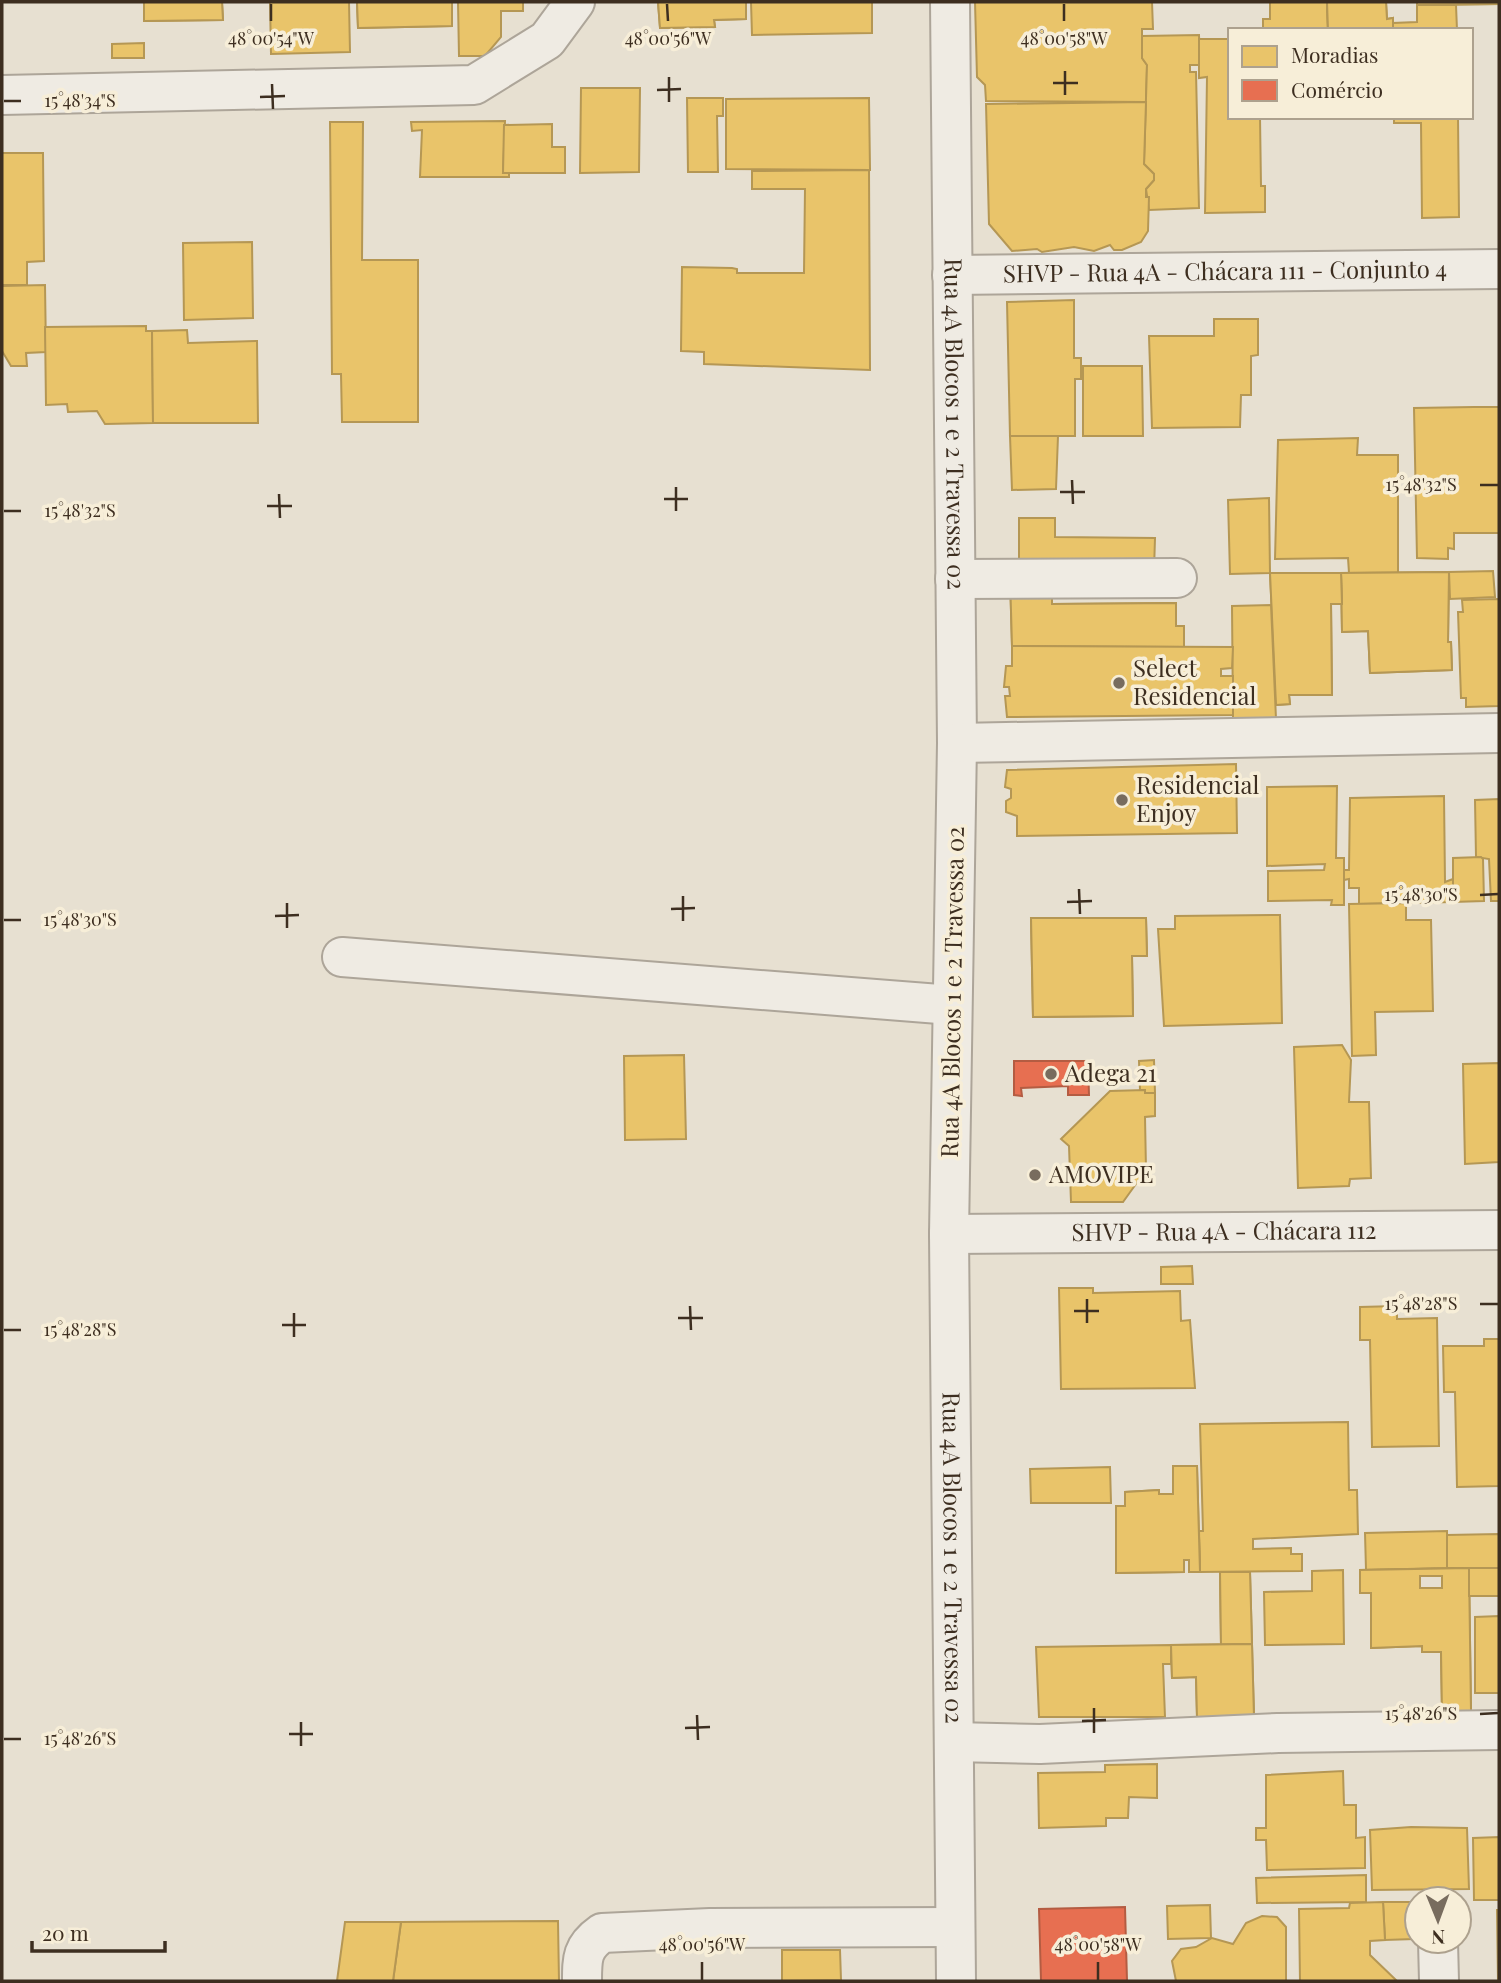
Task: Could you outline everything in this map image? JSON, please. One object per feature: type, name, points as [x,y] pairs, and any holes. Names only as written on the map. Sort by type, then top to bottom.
[{"type":"street","points":[[2,95],[474,85],[547,40],[575,2]]},
{"type":"street","name":"Rua 4A Blocos 1 e 2 Travessa 02","points":[[950,2],[957,743],[949,1234],[956,1981]]},
{"type":"street","name":"SHVP - Rua 4A - Chácara 111 - Conjunto 4","points":[[952,275],[1499,269]]},
{"type":"street","points":[[955,579],[1177,578]]},
{"type":"street","points":[[957,743],[1499,733]]},
{"type":"street","points":[[342,957],[952,1005]]},
{"type":"street","name":"SHVP - Rua 4A - Chácara 112","points":[[949,1234],[1499,1230]]},
{"type":"street","points":[[954,1742],[1040,1744],[1278,1733],[1499,1730]]},
{"type":"street","points":[[582,1981],[583,1954],[589,1942],[602,1933],[710,1928],[955,1927]]},
{"type":"street","points":[[1438,1955],[1439,1981]]},
{"type":"building: Moradias","points":[[144,2],[222,2],[223,20],[144,21]]},
{"type":"building: Moradias","points":[[144,2],[222,2],[223,20],[144,21]]},
{"type":"building: Moradias","points":[[270,2],[349,2],[350,52],[271,54]]},
{"type":"building: Moradias","points":[[357,2],[452,2],[452,26],[358,28]]},
{"type":"building: Moradias","points":[[357,2],[452,2],[452,26],[358,28]]},
{"type":"building: Moradias","points":[[458,2],[523,2],[523,11],[501,11],[501,37],[485,56],[459,56]]},
{"type":"building: Moradias","points":[[658,2],[746,2],[746,19],[714,20],[715,27],[660,28]]},
{"type":"building: Moradias","points":[[658,2],[746,2],[746,19],[714,20],[715,27],[660,28]]},
{"type":"building: Moradias","points":[[751,2],[872,2],[872,33],[752,35]]},
{"type":"building: Moradias","points":[[975,2],[1152,2],[1153,29],[1142,29],[1142,58],[1147,65],[1146,102],[986,101],[985,85],[977,77]]},
{"type":"building: Moradias","points":[[1270,2],[1327,2],[1328,28],[1263,28],[1263,19],[1270,19]]},
{"type":"building: Moradias","points":[[1327,2],[1386,2],[1387,19],[1393,18],[1393,28],[1328,28]]},
{"type":"building: Moradias","points":[[1327,2],[1386,2],[1387,19],[1393,18],[1393,28],[1328,28]]},
{"type":"building: Moradias","points":[[1417,2],[1499,2],[1499,4],[1417,5]]},
{"type":"building: Moradias","points":[[1417,2],[1499,2],[1499,4],[1417,5]]},
{"type":"building: Moradias","points":[[1417,5],[1456,5],[1457,28],[1393,28],[1393,23],[1417,22]]},
{"type":"building: Moradias","points":[[1199,35],[1200,65],[1190,65],[1190,72],[1196,72],[1199,208],[1149,210],[1146,189],[1154,180],[1154,174],[1144,164],[1147,65],[1142,58],[1142,36]]},
{"type":"building: Moradias","points":[[1199,39],[1228,39],[1228,119],[1260,119],[1261,186],[1265,186],[1265,212],[1205,213],[1207,77],[1199,78]]},
{"type":"building: Moradias","points":[[144,43],[144,58],[112,58],[112,44]]},
{"type":"building: Moradias","points":[[581,88],[640,88],[639,172],[580,173]]},
{"type":"building: Moradias","points":[[687,98],[723,98],[723,116],[717,116],[718,172],[688,172]]},
{"type":"building: Moradias","points":[[869,98],[870,170],[726,169],[726,99]]},
{"type":"building: Moradias","points":[[1146,102],[1144,164],[1154,174],[1154,180],[1146,189],[1146,197],[1149,197],[1148,231],[1141,242],[1122,250],[1114,250],[1110,245],[1094,251],[1074,247],[1042,252],[1037,249],[1012,251],[989,224],[986,104]]},
{"type":"building: Moradias","points":[[1394,119],[1458,119],[1459,217],[1422,218],[1421,123],[1394,123]]},
{"type":"building: Moradias","points":[[505,121],[503,173],[509,173],[509,177],[420,177],[422,130],[412,131],[411,122]]},
{"type":"building: Moradias","points":[[330,122],[363,122],[362,260],[418,260],[418,422],[342,422],[341,374],[332,374]]},
{"type":"building: Moradias","points":[[552,124],[552,147],[565,147],[565,173],[503,173],[504,125]]},
{"type":"building: Moradias","points":[[2,153],[43,153],[44,261],[27,262],[27,285],[2,285]]},
{"type":"building: Moradias","points":[[869,170],[870,370],[704,364],[704,352],[681,351],[682,267],[732,268],[737,269],[737,273],[804,273],[805,189],[752,189],[752,171]]},
{"type":"building: Moradias","points":[[252,242],[253,318],[184,320],[183,243]]},
{"type":"building: Moradias","points":[[45,285],[46,352],[26,353],[27,366],[11,366],[2,351],[2,286]]},
{"type":"building: Moradias","points":[[1074,300],[1074,358],[1081,358],[1081,379],[1075,379],[1075,436],[1010,436],[1007,302]]},
{"type":"building: Moradias","points":[[1214,319],[1258,319],[1258,355],[1251,356],[1251,395],[1241,395],[1240,427],[1152,428],[1149,336],[1214,336]]},
{"type":"building: Moradias","points":[[146,326],[146,331],[152,331],[153,423],[105,424],[97,411],[68,412],[67,404],[46,405],[45,327]]},
{"type":"building: Moradias","points":[[187,330],[188,343],[257,341],[258,423],[153,423],[152,331]]},
{"type":"building: Moradias","points":[[1083,366],[1142,366],[1143,436],[1083,436]]},
{"type":"building: Moradias","points":[[1499,407],[1499,533],[1454,533],[1454,549],[1448,548],[1448,559],[1417,558],[1414,408]]},
{"type":"building: Moradias","points":[[1010,436],[1058,436],[1056,489],[1012,490]]},
{"type":"building: Moradias","points":[[1358,438],[1357,455],[1398,455],[1398,573],[1349,573],[1348,558],[1275,559],[1278,440]]},
{"type":"building: Moradias","points":[[1269,498],[1270,573],[1230,574],[1228,500]]},
{"type":"building: Moradias","points":[[1019,518],[1055,518],[1055,537],[1155,538],[1154,570],[1019,569]]},
{"type":"building: Moradias","points":[[1493,571],[1495,597],[1450,599],[1449,572]]},
{"type":"building: Moradias","points":[[1449,572],[1448,642],[1451,642],[1452,670],[1370,673],[1368,631],[1342,632],[1341,573]]},
{"type":"building: Moradias","points":[[1449,572],[1448,642],[1451,642],[1452,670],[1370,673],[1368,631],[1342,632],[1341,573]]},
{"type":"building: Moradias","points":[[1270,573],[1341,573],[1342,604],[1331,604],[1332,695],[1289,695],[1290,704],[1276,705]]},
{"type":"building: Moradias","points":[[1270,573],[1341,573],[1342,604],[1331,604],[1332,695],[1289,695],[1290,704],[1276,705]]},
{"type":"building: Moradias","points":[[1010,576],[1052,576],[1052,604],[1176,603],[1176,626],[1184,626],[1184,647],[1012,646]]},
{"type":"building: Moradias","points":[[1010,576],[1052,576],[1052,604],[1176,603],[1176,626],[1184,626],[1184,647],[1012,646]]},
{"type":"building: Moradias","points":[[1499,599],[1499,706],[1466,707],[1466,698],[1461,698],[1458,612],[1463,612],[1462,600]]},
{"type":"building: Moradias","points":[[1271,605],[1276,719],[1233,719],[1232,606]]},
{"type":"building: Moradias","name":"Select Residencial","points":[[1012,646],[1233,647],[1232,668],[1221,669],[1221,676],[1233,676],[1233,715],[1007,717],[1005,696],[1010,696],[1009,687],[1004,687],[1006,666],[1012,666]]},
{"type":"building: Moradias","name":"Residencial Enjoy","points":[[1236,764],[1237,833],[1017,836],[1017,816],[1006,812],[1006,801],[1011,798],[1011,789],[1005,787],[1007,770]]},
{"type":"building: Moradias","points":[[1337,786],[1336,858],[1344,858],[1344,905],[1331,905],[1332,900],[1268,901],[1268,871],[1324,870],[1325,864],[1267,866],[1267,787]]},
{"type":"building: Moradias","points":[[1444,796],[1445,882],[1453,879],[1453,902],[1359,904],[1359,888],[1349,888],[1349,879],[1344,880],[1344,870],[1349,870],[1350,798]]},
{"type":"building: Moradias","points":[[1499,799],[1499,901],[1491,901],[1489,859],[1476,857],[1475,800]]},
{"type":"building: Moradias","points":[[1481,857],[1484,901],[1453,902],[1453,858]]},
{"type":"building: Moradias","points":[[1406,903],[1406,920],[1431,920],[1433,1011],[1375,1012],[1376,1055],[1352,1056],[1349,904]]},
{"type":"building: Moradias","points":[[1280,915],[1282,1023],[1164,1026],[1158,929],[1175,929],[1175,916]]},
{"type":"building: Moradias","points":[[1031,918],[1146,918],[1147,956],[1132,956],[1133,1016],[1033,1017]]},
{"type":"building: Moradias","points":[[1031,918],[1146,918],[1147,956],[1132,956],[1133,1016],[1033,1017]]},
{"type":"building: Moradias","points":[[1342,1045],[1351,1060],[1349,1102],[1369,1102],[1371,1178],[1350,1179],[1349,1186],[1298,1188],[1294,1047]]},
{"type":"building: Moradias","points":[[684,1055],[686,1139],[625,1140],[624,1056]]},
{"type":"building: Moradias","points":[[1154,1060],[1155,1093],[1145,1093],[1145,1090],[1140,1090],[1139,1061]]},
{"type":"building: Moradias","points":[[1499,1063],[1499,1162],[1465,1164],[1463,1064]]},
{"type":"building: Moradias","points":[[1145,1090],[1145,1093],[1155,1093],[1155,1116],[1145,1117],[1146,1170],[1123,1202],[1071,1202],[1069,1146],[1061,1139],[1110,1091]]},
{"type":"building: Moradias","points":[[1192,1266],[1193,1284],[1161,1284],[1161,1267]]},
{"type":"building: Moradias","points":[[1059,1288],[1093,1288],[1093,1293],[1180,1291],[1181,1321],[1190,1320],[1195,1388],[1061,1389]]},
{"type":"building: Moradias","points":[[1397,1306],[1397,1319],[1437,1318],[1439,1446],[1372,1447],[1370,1340],[1360,1340],[1360,1307]]},
{"type":"building: Moradias","points":[[1484,1339],[1499,1339],[1499,1486],[1457,1487],[1455,1392],[1444,1392],[1443,1346],[1484,1346]]},
{"type":"building: Moradias","points":[[1348,1422],[1349,1490],[1357,1490],[1358,1534],[1253,1539],[1253,1549],[1291,1548],[1291,1554],[1302,1554],[1302,1571],[1200,1572],[1199,1531],[1203,1531],[1200,1424]]},
{"type":"building: Moradias","points":[[1173,1466],[1197,1466],[1200,1572],[1189,1572],[1189,1560],[1184,1560],[1184,1572],[1116,1573],[1116,1506],[1125,1506],[1125,1492],[1159,1490],[1159,1494],[1173,1494]]},
{"type":"building: Moradias","points":[[1173,1466],[1197,1466],[1200,1572],[1189,1572],[1189,1560],[1184,1560],[1184,1572],[1116,1573],[1116,1506],[1125,1506],[1125,1492],[1159,1490],[1159,1494],[1173,1494]]},
{"type":"building: Moradias","points":[[1110,1467],[1111,1503],[1031,1503],[1030,1469]]},
{"type":"building: Moradias","points":[[1447,1531],[1447,1568],[1366,1570],[1365,1533]]},
{"type":"building: Moradias","points":[[1499,1534],[1499,1568],[1447,1568],[1447,1535]]},
{"type":"building: Moradias","points":[[1469,1568],[1471,1712],[1442,1712],[1441,1652],[1422,1652],[1422,1646],[1371,1648],[1371,1593],[1360,1593],[1360,1570]],"holes":[[[1420,1576],[1442,1576],[1442,1588],[1420,1588]]]},
{"type":"building: Moradias","points":[[1469,1568],[1471,1712],[1442,1712],[1441,1652],[1422,1652],[1422,1646],[1371,1648],[1371,1593],[1360,1593],[1360,1570]],"holes":[[[1420,1576],[1442,1576],[1442,1588],[1420,1588]]]},
{"type":"building: Moradias","points":[[1469,1568],[1499,1568],[1499,1596],[1469,1596]]},
{"type":"building: Moradias","points":[[1343,1570],[1344,1644],[1265,1645],[1264,1592],[1312,1591],[1312,1571]]},
{"type":"building: Moradias","points":[[1220,1572],[1250,1572],[1252,1644],[1221,1645]]},
{"type":"building: Moradias","points":[[1220,1572],[1250,1572],[1252,1644],[1221,1645]]},
{"type":"building: Moradias","points":[[1499,1616],[1499,1693],[1475,1693],[1475,1617]]},
{"type":"building: Moradias","points":[[1252,1644],[1254,1717],[1197,1717],[1196,1677],[1172,1678],[1171,1645]]},
{"type":"building: Moradias","points":[[1252,1644],[1254,1717],[1197,1717],[1196,1677],[1172,1678],[1171,1645]]},
{"type":"building: Moradias","points":[[1171,1645],[1171,1664],[1163,1664],[1165,1717],[1039,1717],[1036,1647]]},
{"type":"building: Moradias","points":[[1157,1764],[1157,1798],[1129,1797],[1128,1818],[1106,1818],[1106,1826],[1039,1828],[1038,1773],[1105,1772],[1105,1765]]},
{"type":"building: Moradias","points":[[1343,1771],[1344,1805],[1356,1805],[1356,1838],[1365,1837],[1365,1868],[1267,1870],[1266,1840],[1256,1840],[1256,1828],[1266,1828],[1266,1775]]},
{"type":"building: Moradias","points":[[1411,1827],[1467,1828],[1469,1885],[1403,1885],[1403,1890],[1372,1890],[1370,1830]]},
{"type":"building: Moradias","points":[[1499,1837],[1499,1900],[1474,1900],[1473,1838]]},
{"type":"building: Moradias","points":[[1366,1875],[1366,1902],[1257,1903],[1256,1878]]},
{"type":"building: Moradias","points":[[1383,1902],[1403,1902],[1403,1939],[1385,1940]]},
{"type":"building: Moradias","points":[[1383,1902],[1385,1940],[1370,1941],[1370,1955],[1397,1981],[1300,1981],[1299,1909],[1349,1908],[1350,1903]]},
{"type":"building: Moradias","points":[[1210,1905],[1211,1938],[1168,1939],[1167,1906]]},
{"type":"building: Moradias","points":[[1499,1910],[1499,1981],[1498,1981]]},
{"type":"building: Moradias","points":[[1262,1916],[1277,1917],[1286,1927],[1286,1981],[1176,1981],[1172,1961],[1181,1949],[1196,1947],[1212,1938],[1233,1944],[1246,1923]]},
{"type":"building: Moradias","points":[[558,1921],[559,1981],[393,1981],[401,1922]]},
{"type":"building: Moradias","points":[[345,1922],[401,1922],[393,1981],[337,1981]]},
{"type":"building: Moradias","points":[[782,1950],[840,1950],[841,1980],[782,1981]]},
{"type":"building: Comércio","name":"Adega 21","points":[[1014,1061],[1088,1061],[1089,1095],[1068,1095],[1068,1086],[1021,1088],[1022,1096],[1014,1095]]},
{"type":"building: Comércio","points":[[1125,1907],[1127,1981],[1041,1981],[1039,1909]]},
{"type":"place","name":"Select Residencial","points":[[1119,683]]},
{"type":"place","name":"Residencial Enjoy","points":[[1122,800]]},
{"type":"place","name":"Adega 21","points":[[1051,1074]]},
{"type":"place","name":"AMOVIPE","points":[[1035,1175]]}]
